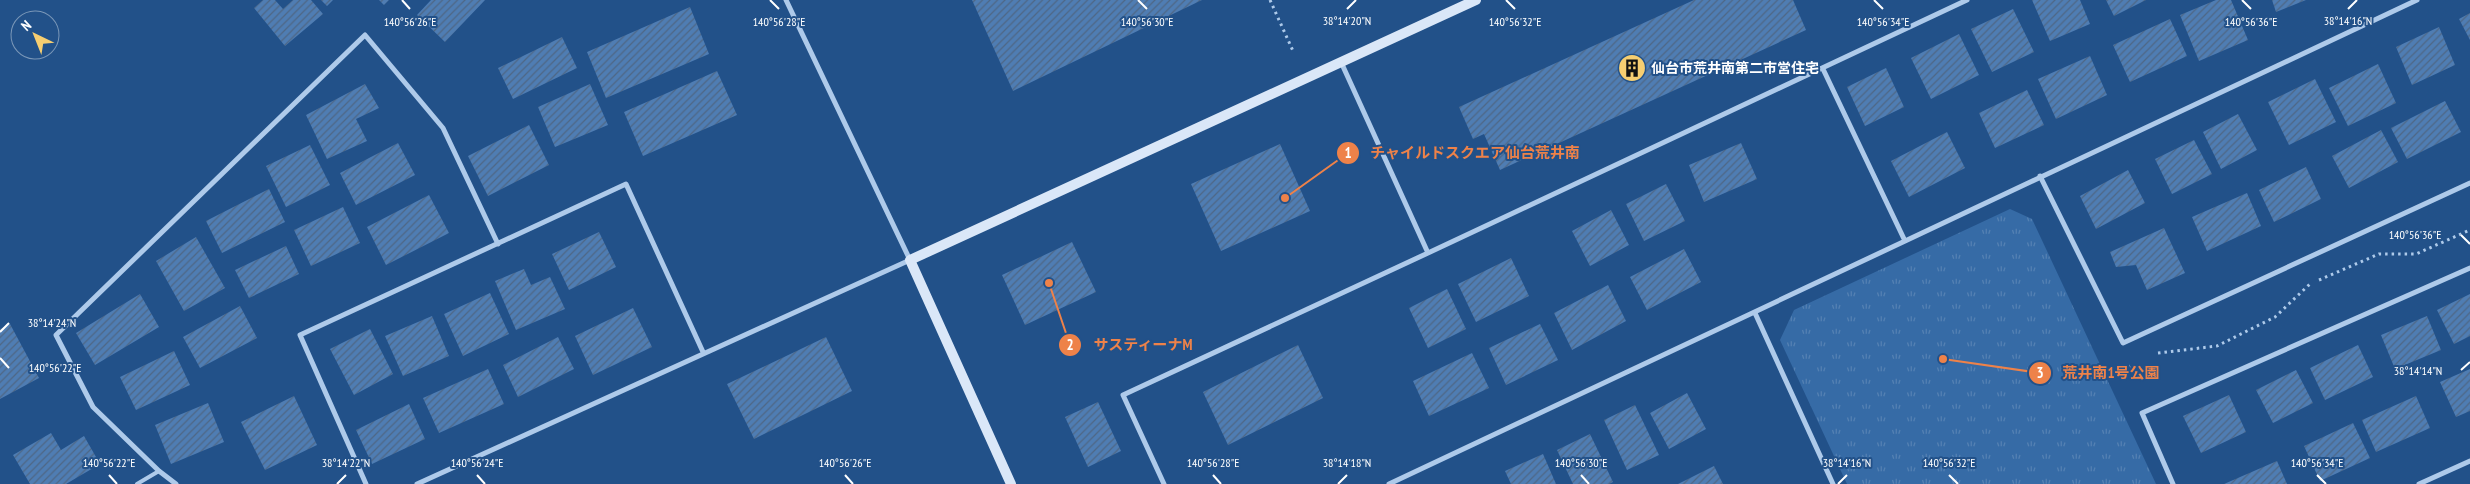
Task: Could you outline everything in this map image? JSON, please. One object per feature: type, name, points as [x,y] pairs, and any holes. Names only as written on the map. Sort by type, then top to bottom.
[{"type":"street","points":[[786,0],[910,260],[1011,484]]},
{"type":"street","points":[[417,484],[1476,0]]},
{"type":"street","points":[[1164,484],[1123,395],[1823,69],[1966,0]]},
{"type":"street","points":[[1389,484],[2417,0]]},
{"type":"street","points":[[176,484],[159,471],[93,407],[56,335],[365,35],[444,128],[498,244]]},
{"type":"street","points":[[1341,62],[1428,253]]},
{"type":"street","points":[[1823,69],[1905,241]]},
{"type":"street","points":[[2040,176],[2123,343],[2470,183]]},
{"type":"street","points":[[366,484],[300,336],[626,184],[703,352]]},
{"type":"street","points":[[2173,484],[2142,413],[2470,268]]},
{"type":"street","points":[[1755,313],[1833,484]]},
{"type":"street","points":[[2419,484],[2470,461]]},
{"type":"lane","points":[[137,484],[159,471]]},
{"type":"path","points":[[1270,0],[1293,51]]},
{"type":"path","points":[[2156,354],[2217,346],[2275,317],[2310,284],[2380,254],[2416,254],[2470,230]]},
{"type":"path","points":[[2106,377],[2139,361]]},
{"type":"green space","points":[[2010,209],[2032,219],[2156,484],[1847,484],[1780,340],[1794,310]]},
{"type":"building","points":[[263,0],[275,0],[283,9],[293,0],[311,0],[323,14],[285,46],[254,8]]},
{"type":"building","points":[[321,0],[333,0],[327,6]]},
{"type":"building","points":[[379,0],[389,0],[384,5]]},
{"type":"building","points":[[431,0],[485,0],[445,42],[417,15]]},
{"type":"building","points":[[972,0],[1202,0],[1013,91]]},
{"type":"building","name":"仙台市荒井南第二市営住宅","points":[[1694,0],[1793,0],[1806,30],[1500,170],[1484,134],[1473,139],[1459,107]]},
{"type":"building","points":[[2032,0],[2080,0],[2090,24],[2050,41]]},
{"type":"building","points":[[2106,0],[2146,0],[2114,16]]},
{"type":"building","points":[[2216,0],[2231,0],[2248,40],[2199,61],[2180,15]]},
{"type":"building","points":[[2272,0],[2306,0],[2276,12]]},
{"type":"building","points":[[690,7],[709,54],[606,98],[587,52]]},
{"type":"building","points":[[2013,9],[2034,52],[1992,72],[1971,29]]},
{"type":"building","points":[[2470,13],[2470,40],[2459,19]]},
{"type":"building","points":[[2170,19],[2187,56],[2130,82],[2113,45]]},
{"type":"building","points":[[2439,27],[2455,65],[2412,85],[2396,47]]},
{"type":"building","points":[[1959,34],[1979,75],[1931,99],[1911,58]]},
{"type":"building","points":[[562,37],[577,68],[513,99],[498,68]]},
{"type":"building","points":[[2090,56],[2107,95],[2056,119],[2038,79]]},
{"type":"building","points":[[2378,64],[2396,103],[2348,126],[2329,88]]},
{"type":"building","points":[[1886,68],[1904,107],[1865,126],[1847,87]]},
{"type":"building","points":[[717,71],[737,115],[643,156],[624,112]]},
{"type":"building","points":[[2315,79],[2336,122],[2289,145],[2268,102]]},
{"type":"building","points":[[365,84],[379,108],[356,119],[367,141],[327,159],[306,115]]},
{"type":"building","points":[[590,84],[608,125],[555,147],[538,107]]},
{"type":"building","points":[[2027,90],[2044,125],[1995,148],[1979,113]]},
{"type":"building","points":[[2445,101],[2461,132],[2407,159],[2391,128]]},
{"type":"building","points":[[2238,114],[2257,150],[2221,169],[2203,132]]},
{"type":"building","points":[[529,125],[549,165],[488,196],[468,156]]},
{"type":"building","points":[[2381,130],[2398,162],[2349,188],[2332,156]]},
{"type":"building","points":[[1947,132],[1965,168],[1909,197],[1891,161]]},
{"type":"building","points":[[2194,140],[2212,174],[2172,194],[2155,159]]},
{"type":"building","points":[[398,143],[415,175],[356,205],[340,173]]},
{"type":"building","points":[[1741,143],[1757,179],[1704,202],[1689,165]]},
{"type":"building","points":[[1280,144],[1310,211],[1221,251],[1191,184]]},
{"type":"building","points":[[310,145],[330,185],[286,207],[266,166]]},
{"type":"building","points":[[2306,167],[2321,199],[2274,222],[2259,190]]},
{"type":"building","points":[[2128,170],[2145,203],[2096,229],[2080,196]]},
{"type":"building","points":[[1666,184],[1685,221],[1644,241],[1626,204]]},
{"type":"building","points":[[269,189],[285,222],[222,253],[206,221]]},
{"type":"building","points":[[2247,193],[2261,226],[2207,251],[2192,217]]},
{"type":"building","points":[[429,195],[449,233],[386,265],[367,227]]},
{"type":"building","points":[[343,207],[360,243],[311,266],[294,230]]},
{"type":"building","points":[[1611,210],[1629,245],[1590,266],[1572,231]]},
{"type":"building","points":[[2164,228],[2185,273],[2147,290],[2136,265],[2116,267],[2110,252]]},
{"type":"building","points":[[599,232],[616,267],[569,290],[552,254]]},
{"type":"building","points":[[196,237],[225,288],[184,311],[156,261]]},
{"type":"building","points":[[1072,242],[1096,292],[1025,325],[1002,275]]},
{"type":"building","points":[[286,246],[299,274],[249,298],[235,270]]},
{"type":"building","points":[[1684,249],[1701,282],[1647,310],[1630,277]]},
{"type":"building","points":[[1511,258],[1529,296],[1476,322],[1458,284]]},
{"type":"building","points":[[524,269],[531,285],[550,277],[565,309],[516,330],[495,281]]},
{"type":"building","points":[[1608,285],[1626,321],[1572,350],[1554,313]]},
{"type":"building","points":[[1447,289],[1466,329],[1428,348],[1409,308]]},
{"type":"building","points":[[490,293],[509,334],[463,356],[444,314]]},
{"type":"building","points":[[140,294],[159,327],[95,365],[76,333]]},
{"type":"building","points":[[2470,294],[2470,336],[2454,344],[2437,310]]},
{"type":"building","points":[[240,306],[257,338],[200,368],[183,337]]},
{"type":"building","points":[[633,308],[652,347],[593,375],[575,336]]},
{"type":"building","points":[[432,316],[449,356],[403,376],[385,336]]},
{"type":"building","points":[[2427,316],[2441,350],[2395,369],[2381,335]]},
{"type":"building","points":[[10,324],[39,378],[0,399],[0,329]]},
{"type":"building","points":[[1540,324],[1558,360],[1506,385],[1489,348]]},
{"type":"building","points":[[370,329],[393,374],[354,395],[330,349]]},
{"type":"building","points":[[558,337],[574,369],[518,397],[503,365]]},
{"type":"building","points":[[826,337],[852,391],[754,439],[727,384]]},
{"type":"building","points":[[1298,345],[1323,398],[1228,445],[1203,392]]},
{"type":"building","points":[[2358,345],[2373,377],[2325,400],[2310,368]]},
{"type":"building","points":[[174,351],[190,385],[136,410],[120,377]]},
{"type":"building","points":[[1472,353],[1489,388],[1429,416],[1413,381]]},
{"type":"building","points":[[488,369],[504,404],[439,433],[423,398]]},
{"type":"building","points":[[2470,369],[2470,411],[2456,417],[2440,382]]},
{"type":"building","points":[[2296,370],[2313,403],[2273,423],[2256,390]]},
{"type":"building","points":[[1687,393],[1706,429],[1669,449],[1650,413]]},
{"type":"building","points":[[2229,395],[2246,432],[2201,453],[2183,416]]},
{"type":"building","points":[[294,396],[317,445],[265,470],[241,422]]},
{"type":"building","points":[[2416,396],[2430,428],[2376,452],[2362,420]]},
{"type":"building","points":[[1098,402],[1121,451],[1088,467],[1065,417]]},
{"type":"building","points":[[208,403],[224,442],[171,464],[155,425]]},
{"type":"building","points":[[409,404],[425,439],[372,464],[356,430]]},
{"type":"building","points":[[1635,405],[1659,455],[1627,470],[1604,420]]},
{"type":"building","points":[[2353,423],[2370,458],[2320,481],[2304,446]]},
{"type":"building","points":[[51,433],[61,450],[84,436],[100,464],[66,484],[30,484],[13,455]]},
{"type":"building","points":[[1590,434],[1613,482],[1609,484],[1573,484],[1557,450]]},
{"type":"building","points":[[1543,454],[1556,484],[1511,484],[1505,471]]},
{"type":"building","points":[[2277,461],[2287,484],[2224,484]]},
{"type":"building","points":[[1714,466],[1723,484],[1678,484]]},
{"type":"place","name":"仙台市荒井南第二市営住宅","points":[[1632,68]]},
{"type":"place","name":"チャイルドスクエア仙台荒井南","points":[[1285,198]]},
{"type":"place","name":"サスティーナM","points":[[1049,283]]},
{"type":"place","name":"荒井南1号公園","points":[[1943,359]]}]
